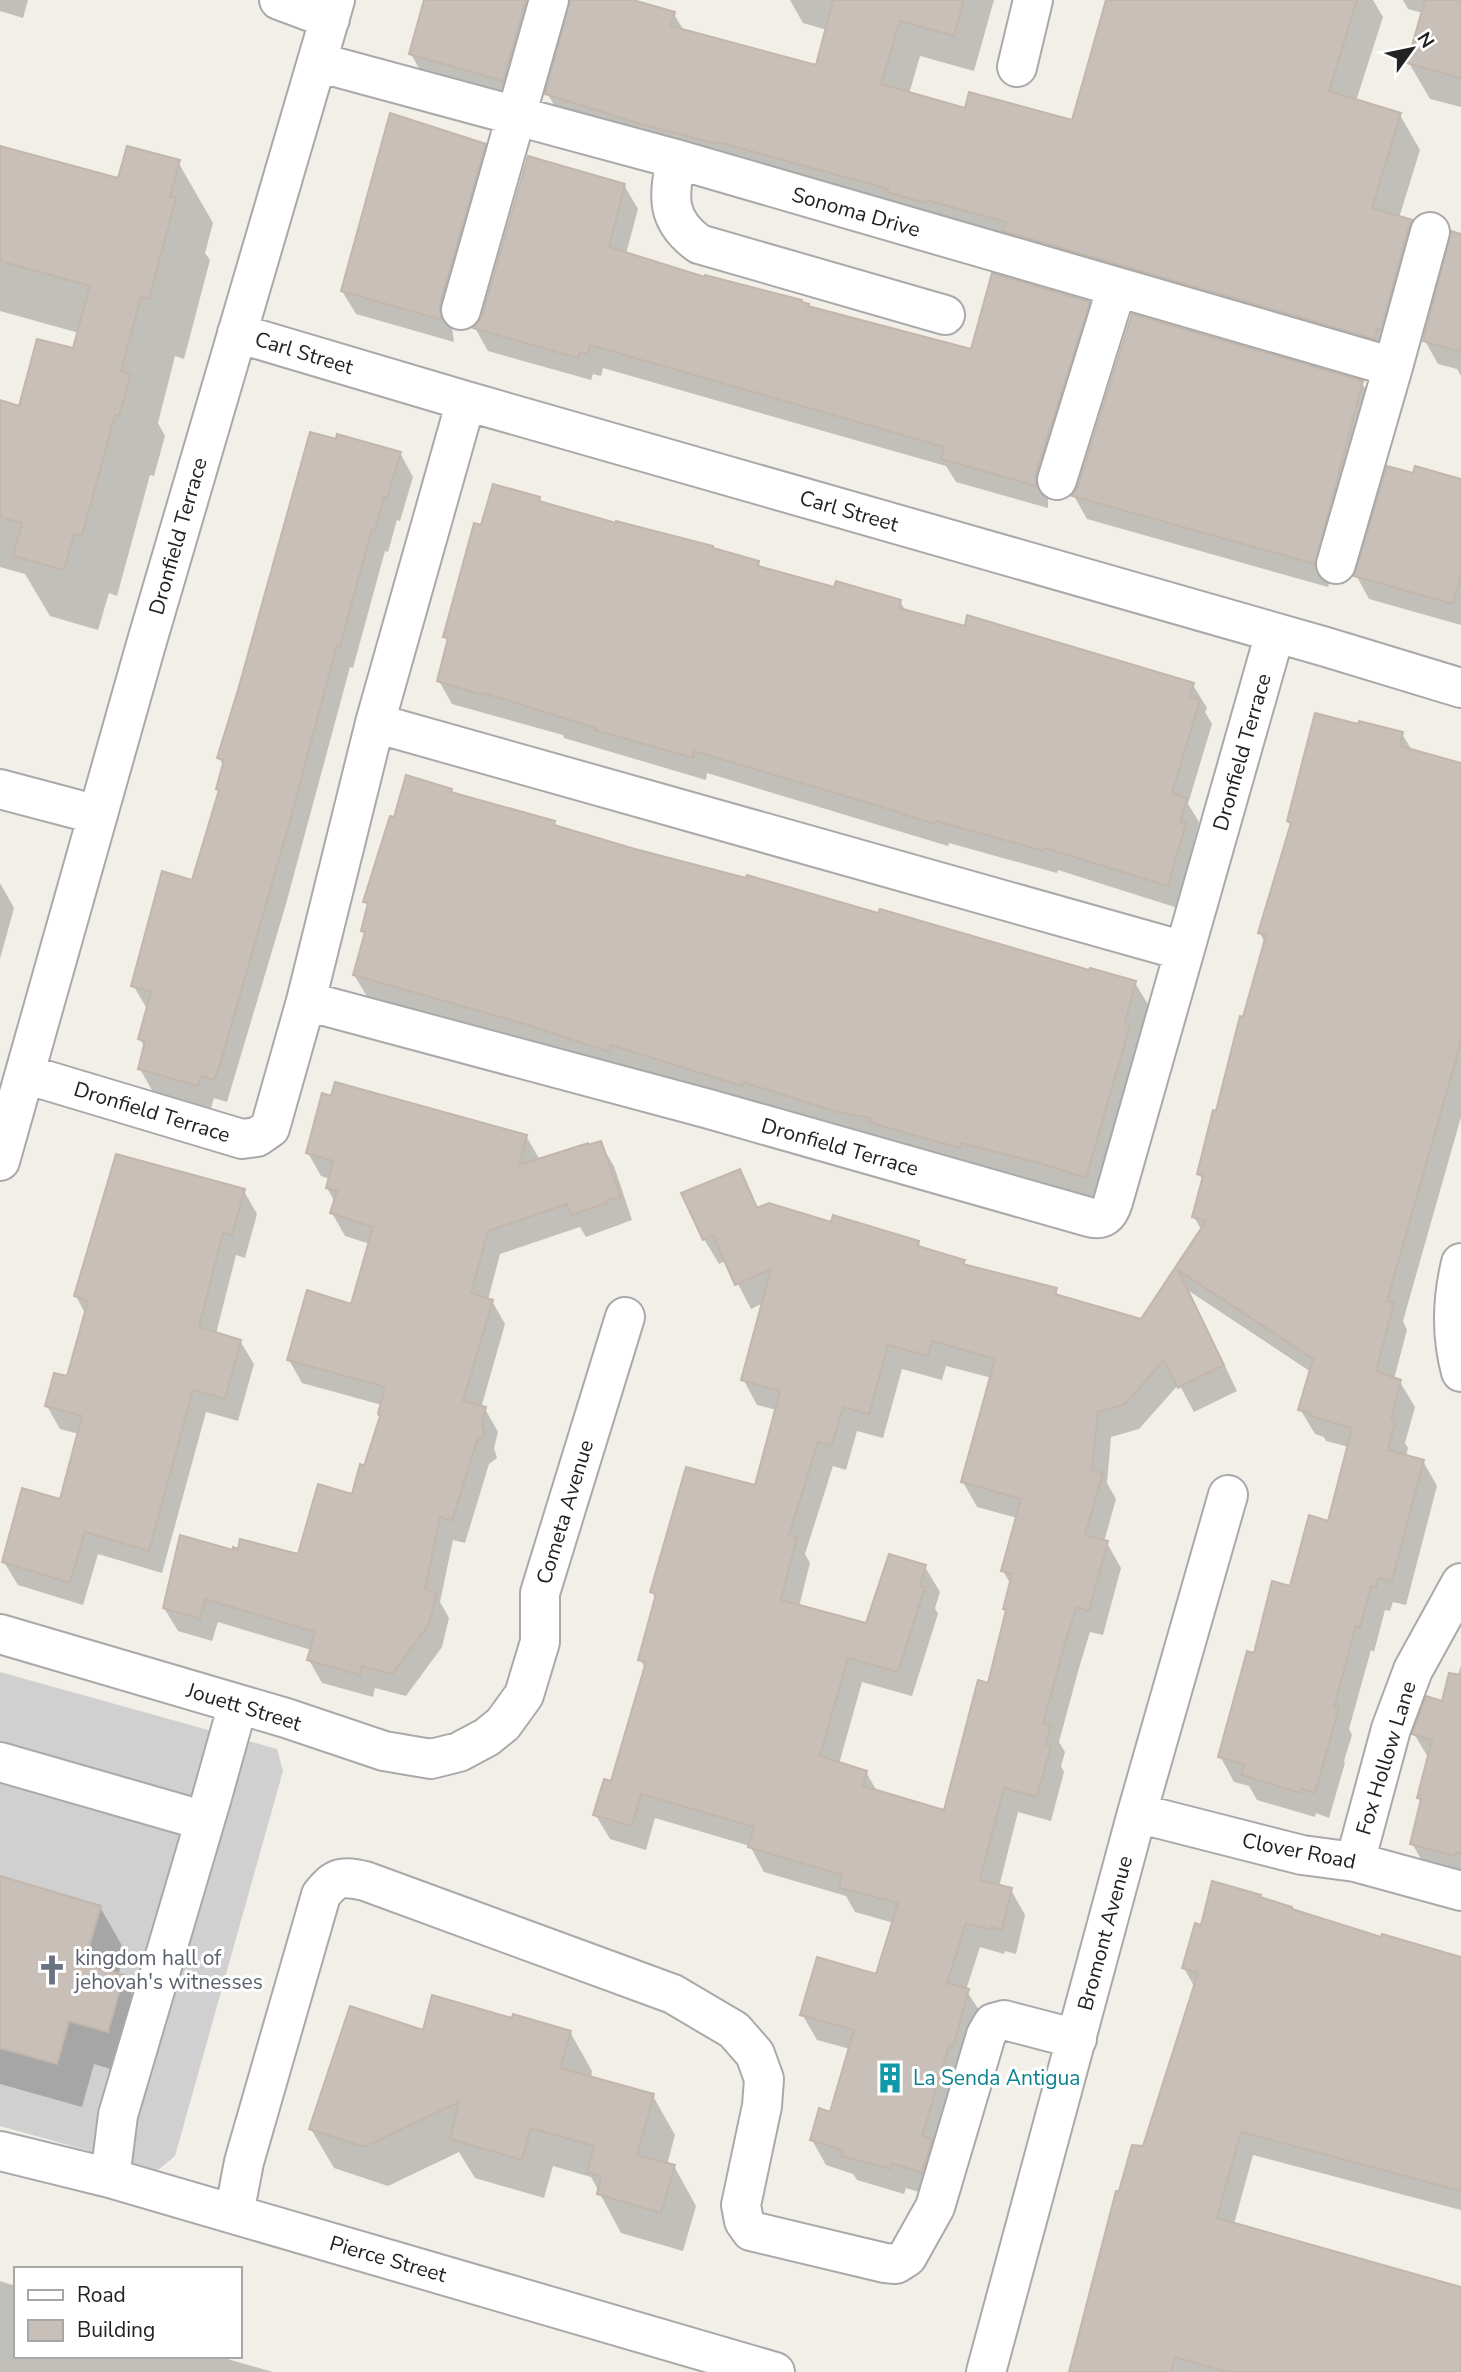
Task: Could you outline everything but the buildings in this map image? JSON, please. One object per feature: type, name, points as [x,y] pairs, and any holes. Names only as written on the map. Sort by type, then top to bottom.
[{"type":"street","points":[[279,0],[332,9]]},
{"type":"street","points":[[461,310],[549,0]]},
{"type":"street","points":[[1017,67],[1033,0]]},
{"type":"street","name":"Dronfield Terrace","points":[[0,1161],[332,9]]},
{"type":"street","name":"Sonoma Drive","points":[[317,62],[676,159],[1394,367]]},
{"type":"street","points":[[676,159],[671,204],[676,220],[685,234],[699,244],[945,315]]},
{"type":"street","points":[[1336,564],[1394,367],[1430,232]]},
{"type":"street","points":[[1058,480],[1117,287]]},
{"type":"street","name":"Carl Street","points":[[237,333],[1461,688]]},
{"type":"street","name":"Dronfield Terrace","points":[[26,1074],[242,1139],[262,1135],[273,1124],[375,723],[466,401]]},
{"type":"street","name":"Dronfield Terrace","points":[[306,1001],[1097,1219],[1105,1216],[1111,1209],[1275,633]]},
{"type":"street","points":[[375,723],[1184,951]]},
{"type":"street","points":[[0,789],[98,815]]},
{"type":"street","points":[[1461,1263],[1454,1289],[1452,1315],[1461,1372]]},
{"type":"street","name":"Cometa Avenue","points":[[487,1737],[503,1724],[524,1695],[540,1642],[540,1593],[625,1317]]},
{"type":"street","name":"Bromont Avenue","points":[[986,2372],[1138,1813],[1228,1495]]},
{"type":"street","name":"Fox Hollow Lane","points":[[1355,1862],[1391,1729],[1413,1670],[1461,1583]]},
{"type":"street","name":"Jouett Street","points":[[0,1634],[238,1704],[384,1751],[430,1759],[458,1752],[487,1737]]},
{"type":"street","points":[[110,2178],[118,2115],[238,1704]]},
{"type":"street","points":[[0,1762],[205,1821]]},
{"type":"street","name":"Clover Road","points":[[1138,1813],[1302,1854],[1355,1862],[1461,1891]]},
{"type":"street","points":[[233,2214],[244,2162],[321,1895],[330,1883],[344,1876],[365,1881],[673,1994],[734,2030],[755,2054],[764,2078],[762,2106],[741,2205],[744,2221],[751,2231],[885,2263],[896,2264],[907,2257],[935,2207],[986,2035],[993,2023],[1004,2020],[1077,2039]]},
{"type":"street","name":"Pierce Street","points":[[0,2151],[110,2178],[775,2372]]},
{"type":"shaded area","points":[[0,1672],[277,1749],[283,1771],[175,2156],[158,2170],[0,2126]]},
{"type":"place","name":"kingdom hall of jehovah's witnesses","points":[[52,1970]]},
{"type":"place","name":"La Senda Antigua","points":[[890,2078]]}]
